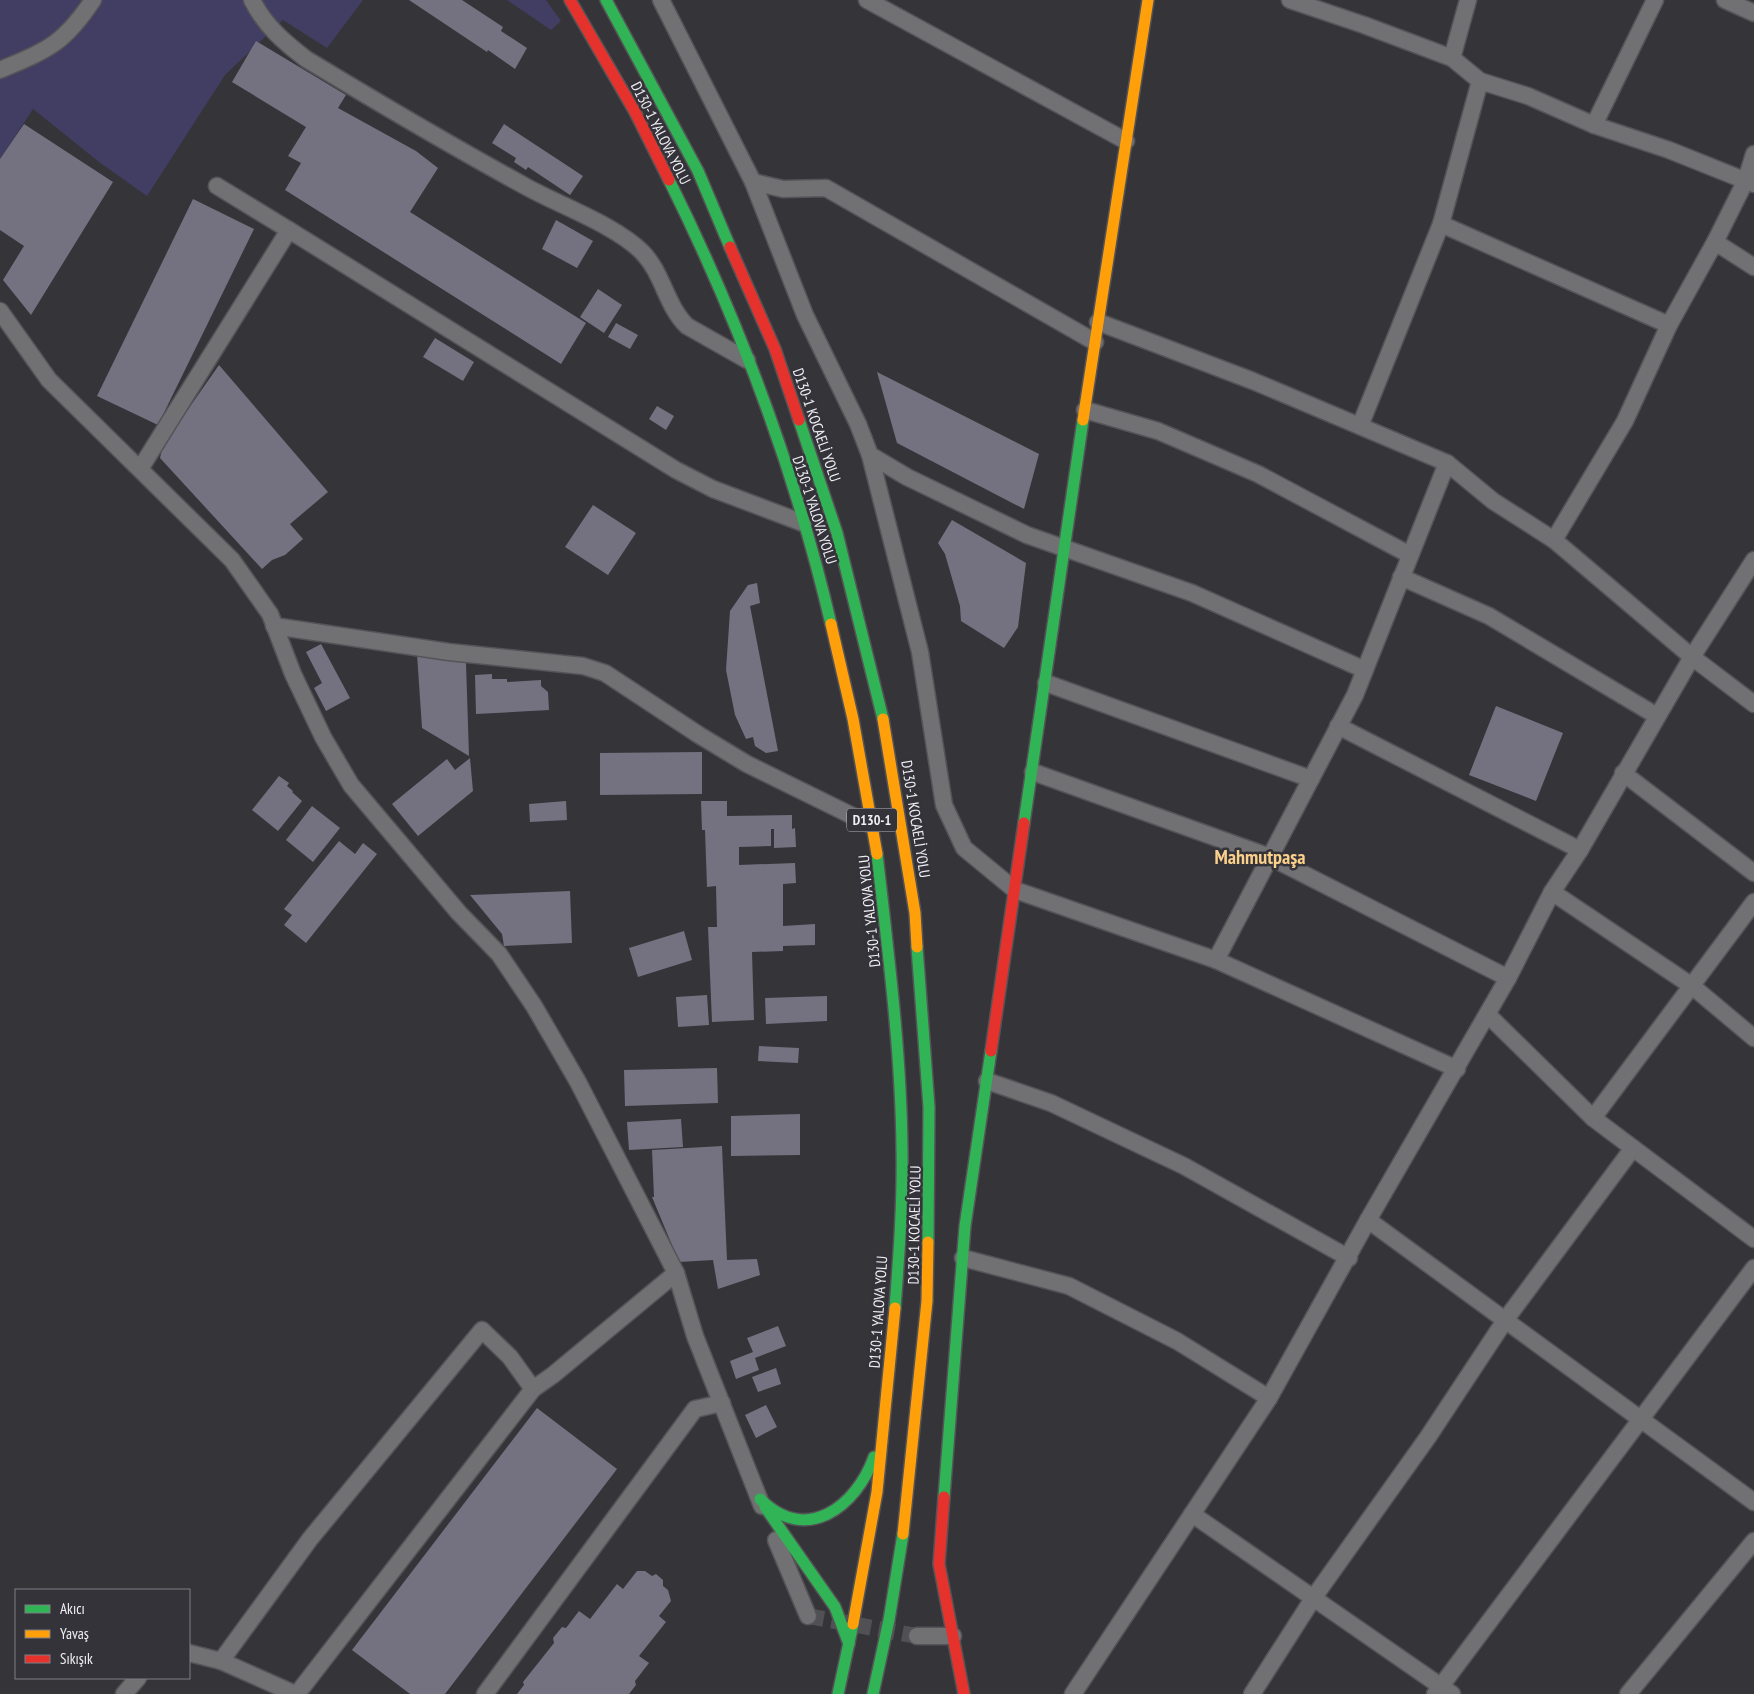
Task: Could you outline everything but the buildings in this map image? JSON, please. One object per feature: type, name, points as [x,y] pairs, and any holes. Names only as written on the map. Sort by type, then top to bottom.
[{"type":"main road","name":"D130-1 YALOVA YOLU","points":[[570,0],[613,73],[664,169],[701,247],[773,427],[826,594],[841,656],[873,826],[886,916],[901,1109],[899,1234],[884,1420],[874,1509],[849,1646],[838,1694]]},
{"type":"main road","name":"D130-1 KOCAELİ YOLU","points":[[606,0],[680,132],[730,236],[809,443],[859,607],[888,741],[905,838],[921,960],[926,1022],[930,1135],[928,1299],[921,1398],[912,1473],[898,1565],[874,1691]]},
{"type":"main road","points":[[964,1694],[939,1564],[965,1226],[1095,342],[1148,0]]},
{"type":"main road","points":[[760,1500],[784,1517],[813,1519],[832,1514],[860,1486],[871,1467],[884,1420]]},
{"type":"main road","points":[[760,1500],[835,1607],[841,1619],[849,1646]]},
{"type":"street","points":[[0,70],[38,54],[62,40],[76,26],[92,0]]},
{"type":"street","points":[[252,0],[261,18],[280,39],[306,59],[524,186],[616,233],[642,251],[653,265],[679,319],[687,326],[747,360]]},
{"type":"street","points":[[661,0],[753,182],[805,315],[858,424],[870,455],[920,652],[944,805],[964,848],[1015,890],[1216,960],[1457,1069]]},
{"type":"street","points":[[867,0],[1126,141]]},
{"type":"street","points":[[1290,0],[1452,58],[1480,80],[1528,96],[1594,125],[1750,182]]},
{"type":"street","points":[[1452,58],[1468,0]]},
{"type":"street","points":[[1594,125],[1655,0]]},
{"type":"street","points":[[1725,0],[1754,13]]},
{"type":"street","points":[[1360,426],[1441,224],[1480,80]]},
{"type":"street","points":[[1554,540],[1625,421],[1669,325],[1750,182],[1754,154]]},
{"type":"street","points":[[753,182],[783,189],[826,188],[1095,342]]},
{"type":"street","points":[[217,186],[676,470],[722,492],[803,523]]},
{"type":"street","points":[[1441,224],[1669,325]]},
{"type":"street","points":[[140,469],[289,230]]},
{"type":"street","points":[[1715,242],[1754,267]]},
{"type":"street","points":[[0,311],[49,380],[232,560],[270,614],[293,674],[312,714],[351,785],[459,913],[499,954],[534,1006],[578,1082],[676,1273],[695,1336],[808,1616]]},
{"type":"street","points":[[1098,322],[1253,381],[1447,463],[1493,500],[1554,540],[1692,657],[1754,704]]},
{"type":"street","points":[[1085,410],[1158,431],[1258,474],[1410,555]]},
{"type":"street","points":[[870,455],[907,477],[1027,535],[1192,593],[1365,670]]},
{"type":"street","points":[[1216,960],[1311,779],[1365,670],[1447,463]]},
{"type":"street","points":[[1073,1694],[1269,1398],[1349,1258],[1368,1220],[1488,1015],[1552,892],[1580,850],[1692,657],[1754,560]]},
{"type":"street","points":[[1401,577],[1490,616],[1657,716]]},
{"type":"street","points":[[274,626],[449,652],[583,666],[598,671],[690,730],[748,764],[873,826]]},
{"type":"street","points":[[1046,683],[1311,779]]},
{"type":"street","points":[[1338,726],[1580,850]]},
{"type":"street","points":[[1033,772],[1270,857],[1508,978]]},
{"type":"street","points":[[1624,773],[1754,873]]},
{"type":"street","points":[[1552,892],[1692,986],[1754,1038]]},
{"type":"street","points":[[1593,1118],[1754,902]]},
{"type":"street","points":[[1488,1015],[1593,1118],[1754,1239]]},
{"type":"street","points":[[987,1081],[1051,1103],[1184,1166],[1349,1258]]},
{"type":"street","points":[[1252,1694],[1314,1597],[1428,1437],[1506,1319],[1633,1148]]},
{"type":"street","points":[[1368,1220],[1754,1502]]},
{"type":"street","points":[[963,1258],[1069,1286],[1177,1341],[1269,1398]]},
{"type":"street","points":[[1192,1514],[1314,1597],[1443,1691],[1754,1268]]},
{"type":"street","points":[[190,1653],[221,1660],[296,1694],[533,1389],[553,1375],[676,1273]]},
{"type":"street","points":[[221,1660],[310,1539],[482,1330],[510,1357],[533,1389]]},
{"type":"street","points":[[485,1694],[695,1409],[722,1403]]},
{"type":"street","points":[[1628,1694],[1754,1541]]},
{"type":"street","points":[[916,1636],[953,1636]]},
{"type":"street","points":[[124,1694],[137,1679]]},
{"type":"shaded area","points":[[0,0],[363,0],[327,48],[283,20],[225,75],[147,196],[99,162],[33,109],[0,159]]},
{"type":"shaded area","points":[[507,0],[546,0],[561,21],[551,30]]},
{"type":"tunnel","points":[[808,1616],[917,1636]]},
{"type":"traffic: fast","points":[[606,0],[698,171],[730,247]]},
{"type":"traffic: fast","points":[[669,180],[719,287],[763,398],[800,510],[831,624]]},
{"type":"traffic: fast","points":[[799,420],[837,533],[883,719]]},
{"type":"traffic: fast","points":[[1024,823],[1083,420]]},
{"type":"traffic: fast","points":[[877,854],[893,1001],[901,1112],[901,1209],[895,1308]]},
{"type":"traffic: fast","points":[[917,947],[929,1107],[928,1242]]},
{"type":"traffic: fast","points":[[944,1497],[965,1226],[991,1051]]},
{"type":"traffic: fast","points":[[760,1499],[777,1512],[795,1519],[812,1519],[827,1514],[842,1504],[855,1491],[866,1475],[874,1457]]},
{"type":"traffic: fast","points":[[765,1507],[835,1607],[849,1644]]},
{"type":"traffic: fast","points":[[873,1694],[889,1620],[903,1534]]},
{"type":"traffic: fast","points":[[838,1694],[853,1624]]},
{"type":"traffic: slow","points":[[1083,420],[1148,0]]},
{"type":"traffic: slow","points":[[831,624],[853,719],[877,854]]},
{"type":"traffic: slow","points":[[883,719],[915,913],[917,947]]},
{"type":"traffic: slow","points":[[903,1534],[927,1301],[928,1242]]},
{"type":"traffic: slow","points":[[853,1624],[877,1492],[895,1308]]},
{"type":"traffic: jam","points":[[570,0],[635,112],[669,180]]},
{"type":"traffic: jam","points":[[730,247],[775,349],[799,420]]},
{"type":"traffic: jam","points":[[991,1051],[1024,823]]},
{"type":"traffic: jam","points":[[944,1497],[939,1564],[964,1694]]},
{"type":"district","name":"Mahmutpaşa","points":[[1260,857]]}]
